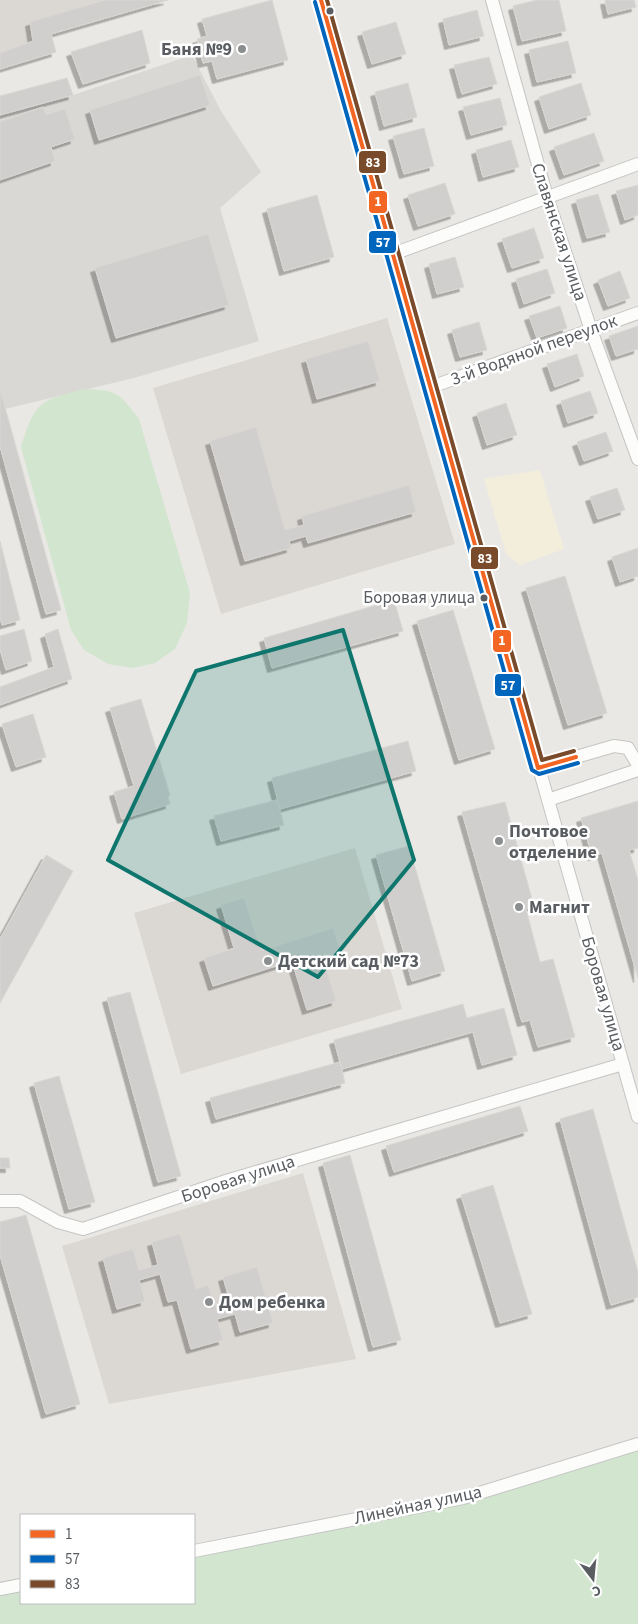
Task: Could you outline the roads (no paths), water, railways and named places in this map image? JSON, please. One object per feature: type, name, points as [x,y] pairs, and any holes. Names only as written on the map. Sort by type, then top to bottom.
[{"type":"street","name":"Боровая улица","points":[[321,0],[638,1117]]},
{"type":"street","name":"Славянская улица","points":[[492,0],[547,197],[591,330],[638,459]]},
{"type":"street","points":[[393,254],[638,164]]},
{"type":"street","name":"3-й Водяной переулок","points":[[431,388],[638,314]]},
{"type":"street","points":[[538,768],[614,746],[628,748],[638,765]]},
{"type":"street","points":[[548,800],[638,770]]},
{"type":"street","name":"Боровая улица","points":[[0,1201],[20,1201],[58,1222],[83,1229],[230,1180],[623,1064]]},
{"type":"street","name":"Линейная улица","points":[[195,1551],[463,1498],[638,1444]]},
{"type":"street","points":[[0,1589],[20,1584]]},
{"type":"place","name":"Баня №9","points":[[242,49]]},
{"type":"place","name":"Боровая улица","points":[[484,598]]},
{"type":"place","name":"Почтовое отделение","points":[[499,841]]},
{"type":"place","name":"Магнит","points":[[519,907]]},
{"type":"place","name":"Детский сад №73","points":[[268,961]]},
{"type":"place","name":"Дом ребенка","points":[[209,1302]]}]
